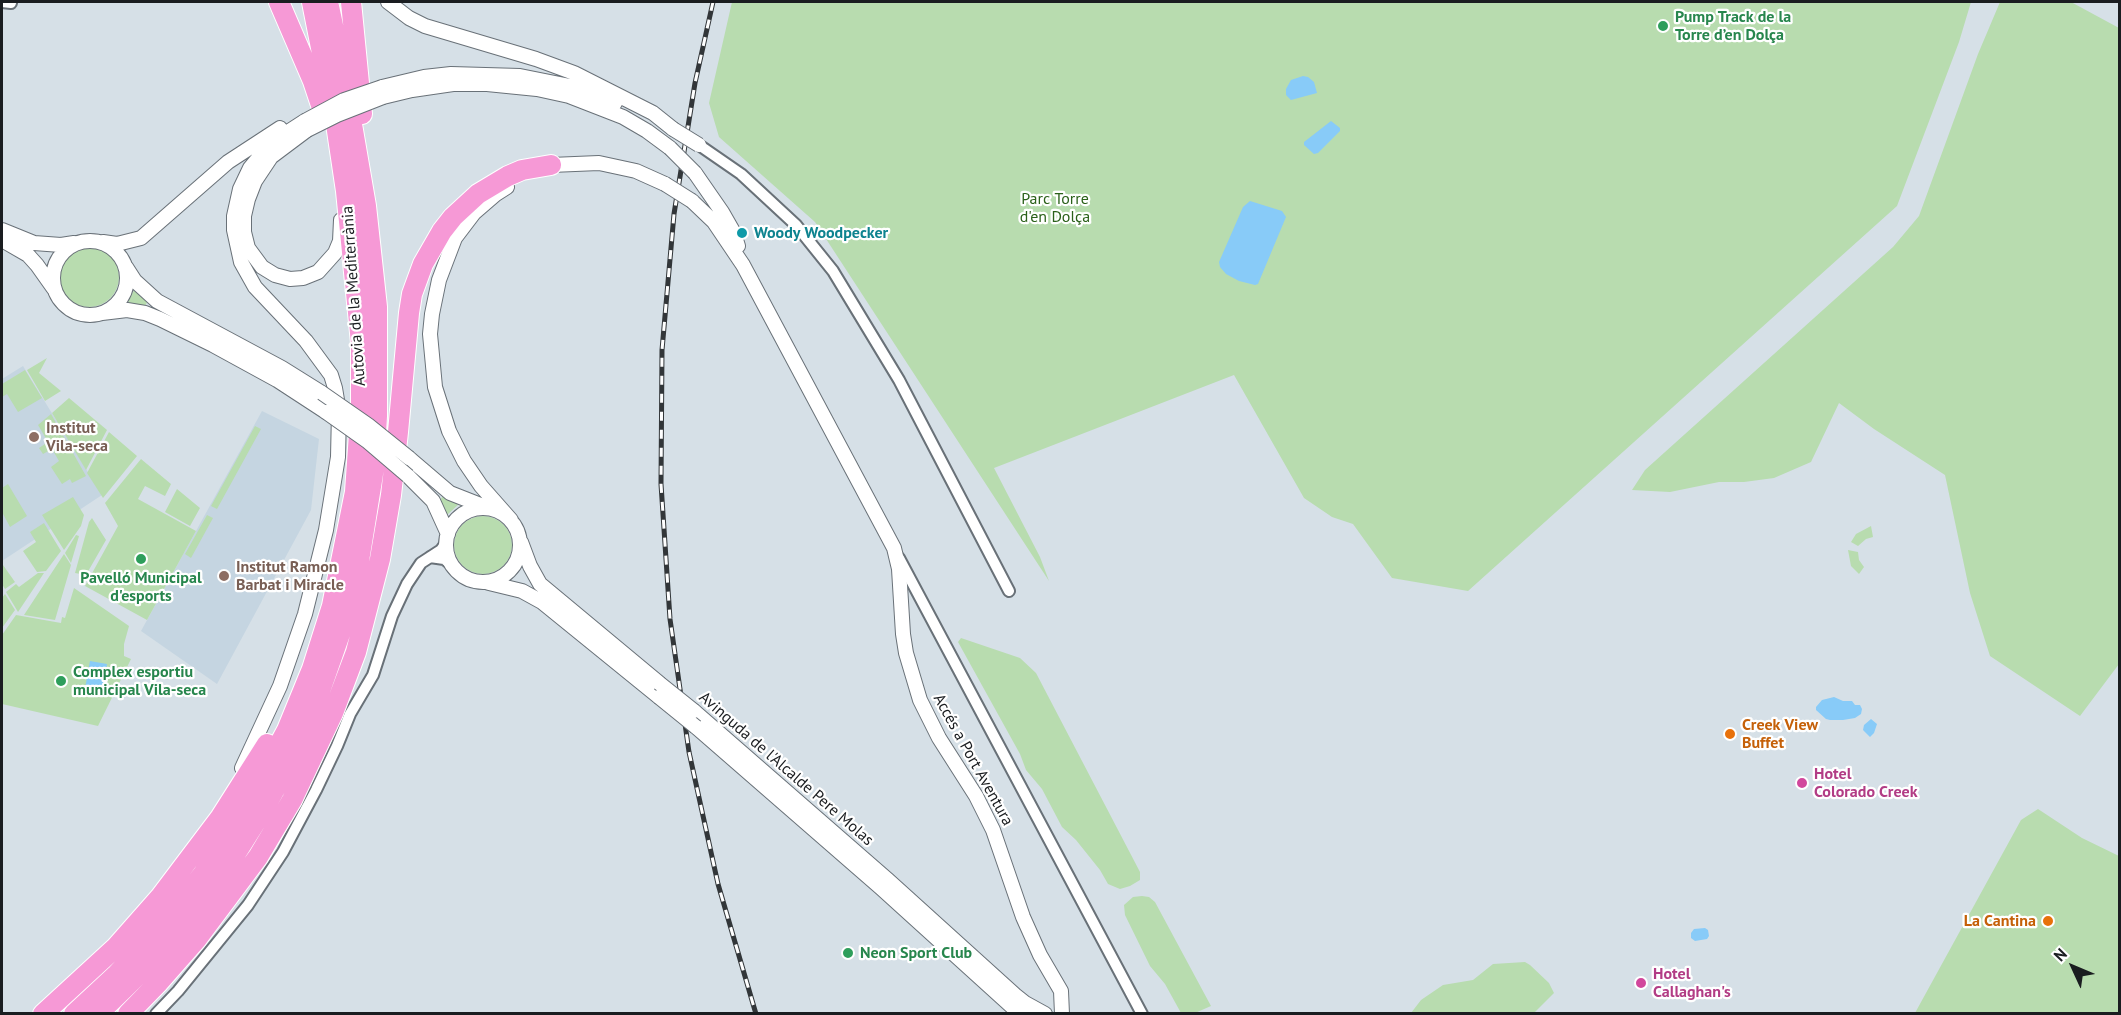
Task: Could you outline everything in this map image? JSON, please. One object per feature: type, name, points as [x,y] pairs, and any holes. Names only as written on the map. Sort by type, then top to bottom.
[{"type":"highway","points":[[279,2],[313,81],[328,129],[345,238],[351,248]]},
{"type":"highway","name":"Autovia de la Mediterrània","points":[[74,1014],[117,974],[162,925],[202,874],[239,819],[272,759],[300,699],[332,606],[355,492],[360,436],[361,343],[346,191],[336,124],[312,2]]},
{"type":"highway","name":"Autovia de la Mediterrània","points":[[98,1014],[164,947],[207,895],[244,841],[289,764],[314,708],[341,631],[358,567],[370,501],[374,458],[378,387],[377,307],[366,206],[343,72],[328,2]]},
{"type":"highway","points":[[351,2],[368,183],[366,206]]},
{"type":"highway","points":[[128,1014],[196,940],[258,856],[292,800],[321,742],[356,652],[373,590],[386,527],[409,313],[412,294],[423,264],[453,217],[478,194],[515,173],[551,165]]},
{"type":"highway","points":[[43,1014],[116,947],[161,896],[220,818],[271,736],[295,688],[321,622],[332,606]]},
{"type":"highway","points":[[220,906],[286,783],[289,764]]},
{"type":"street","points":[[388,2],[409,18],[425,26],[574,73],[653,113],[741,174],[796,225],[834,271],[900,380],[1009,591]]},
{"type":"street","points":[[2,230],[34,243],[61,244],[91,240],[117,244],[141,238],[228,162],[264,137],[305,122],[337,115],[383,92],[424,77],[451,74],[486,79],[550,81],[588,92],[673,129]]},
{"type":"street","points":[[520,81],[610,111],[647,131],[670,148],[695,173],[712,195],[734,233],[743,265]]},
{"type":"street","points":[[202,841],[256,741],[294,649],[316,578],[338,457],[339,412],[331,375],[312,347],[266,301],[246,275],[238,254],[234,230],[237,200],[249,168],[272,143],[344,100],[383,92]]},
{"type":"street","points":[[305,122],[271,157],[255,181],[244,216],[244,232],[248,248],[262,267],[275,275],[297,279],[311,275],[325,266],[339,247],[341,212]]},
{"type":"street","name":"Accés a Port Aventura","points":[[551,165],[599,163],[636,171],[665,184],[692,201],[714,222],[743,265],[1142,1014]]},
{"type":"street","points":[[2,240],[28,255],[38,265],[60,301],[69,309],[90,315],[127,310],[145,313],[160,319],[277,380],[367,441],[433,501],[447,538],[447,554],[456,571],[469,579],[484,582],[503,576],[511,569],[517,560],[520,540],[511,520],[471,472],[446,424],[438,401],[432,371],[432,314],[444,264],[455,238],[464,225],[496,194],[551,165]]},
{"type":"street","points":[[55,291],[52,279],[54,267],[68,247],[79,242]]},
{"type":"street","points":[[102,242],[121,256],[135,281],[157,301],[322,393],[368,425],[450,493],[497,510],[511,520]]},
{"type":"street","points":[[102,313],[120,299],[125,289],[126,267]]},
{"type":"street","points":[[156,1014],[185,983],[248,905],[284,852],[321,781],[350,714],[373,675],[392,616],[407,584],[421,563],[441,550],[451,526],[463,514],[480,508],[488,508]]},
{"type":"street","name":"Avinguda de l'Alcalde Pere Molas","points":[[520,540],[540,584],[659,690],[696,727],[881,888],[1020,1014]]},
{"type":"street","name":"Accés a Port Aventura","points":[[894,548],[906,653],[920,700],[939,738],[976,796],[993,830],[1023,917],[1040,955],[1061,991],[1062,1014]]},
{"type":"street","points":[[430,557],[444,559],[452,565]]},
{"type":"street","name":"Avinguda de l'Alcalde Pere Molas","points":[[484,582],[522,591],[542,602],[659,690],[694,711],[1025,1003],[1045,1014]]},
{"type":"shaded area","name":"Institut Vila-seca","points":[[23,366],[102,495],[2,561],[2,379]]},
{"type":"shaded area","name":"Institut Ramon Barbat i Miracle","points":[[262,411],[319,439],[311,510],[217,684],[141,631]]},
{"type":"green space","name":"Parc Torre d'en Dolça","points":[[732,2],[1971,2],[1959,42],[1897,206],[1468,591],[1392,578],[1353,524],[1332,517],[1304,498],[1234,375],[994,468],[1040,557],[1049,581],[815,222],[719,137],[709,103]]},
{"type":"green space","points":[[2000,2],[2071,2],[2119,28],[2119,664],[2080,716],[1990,656],[1970,593],[1945,475],[1874,429],[1839,403],[1811,462],[1774,478],[1744,482],[1719,482],[1670,492],[1632,490],[1645,470],[1893,247],[1919,216],[1978,54]]},
{"type":"green space","points":[[89,247],[106,252],[114,260],[119,277],[114,294],[106,302],[89,307],[72,302],[64,294],[59,277],[64,260],[72,252]]},
{"type":"green space","points":[[134,290],[147,302],[145,307],[127,304]]},
{"type":"green space","points":[[47,358],[39,373],[61,391],[45,401],[27,370]]},
{"type":"green space","points":[[25,370],[42,398],[18,412],[7,394],[2,397],[2,384]]},
{"type":"green space","points":[[69,398],[107,430],[86,470],[52,413]]},
{"type":"green space","points":[[51,414],[86,476],[72,483],[70,479],[62,484],[51,467],[59,461],[52,449],[43,454],[39,448],[48,442],[38,425]]},
{"type":"green space","points":[[255,426],[261,429],[217,509],[211,506]]},
{"type":"green space","points":[[109,432],[137,456],[103,498],[87,473]]},
{"type":"green space","name":"Pavelló Municipal d'esports","points":[[141,459],[171,484],[165,496],[145,486],[138,499],[196,531],[147,620],[85,586],[118,526],[105,503]]},
{"type":"green space","points":[[8,484],[27,516],[10,527],[2,512],[2,488]]},
{"type":"green space","points":[[177,489],[200,508],[190,526],[165,512]]},
{"type":"green space","points":[[443,496],[459,504],[447,515],[440,500]]},
{"type":"green space","points":[[73,497],[84,515],[81,526],[64,550],[42,515]]},
{"type":"green space","points":[[207,515],[213,518],[191,558],[185,554]]},
{"type":"green space","points":[[483,516],[494,518],[507,529],[512,545],[510,556],[499,569],[483,574],[472,572],[459,561],[454,545],[456,534],[467,521]]},
{"type":"green space","points":[[92,518],[106,540],[86,575],[75,573],[89,522]]},
{"type":"green space","points":[[44,523],[61,551],[46,571],[37,572],[23,551],[36,542],[30,532]]},
{"type":"green space","points":[[1871,526],[1873,537],[1866,539],[1858,546],[1851,542],[1856,534]]},
{"type":"green space","points":[[76,535],[79,536],[71,563],[65,553]]},
{"type":"green space","points":[[1848,550],[1858,552],[1859,560],[1864,567],[1859,574],[1851,566]]},
{"type":"green space","points":[[64,554],[71,565],[55,620],[24,615]]},
{"type":"green space","points":[[3,565],[15,582],[5,589],[2,584]]},
{"type":"green space","points":[[38,573],[44,573],[18,612],[6,592],[16,584],[19,587]]},
{"type":"green space","name":"Complex esportiu municipal Vila-seca","points":[[74,588],[129,626],[124,644],[124,656],[131,659],[98,726],[2,704],[2,635],[16,615],[61,623],[62,617],[65,618]]},
{"type":"green space","points":[[5,594],[15,610],[2,628],[2,598]]},
{"type":"green space","points":[[961,638],[1020,658],[1036,673],[1140,872],[1140,880],[1120,889],[1108,884],[1076,840],[1062,827],[1042,789],[1026,770],[1020,754],[958,642]]},
{"type":"green space","points":[[2038,809],[2082,838],[2119,856],[2119,1013],[1915,1013],[2021,820]]},
{"type":"green space","points":[[1133,897],[1149,897],[1155,902],[1211,1006],[1195,1013],[1181,1013],[1165,984],[1150,966],[1125,915],[1124,905]]},
{"type":"green space","points":[[1525,962],[1549,983],[1554,993],[1534,1013],[1411,1013],[1421,1000],[1443,985],[1473,980],[1493,964]]},
{"type":"water","points":[[1303,76],[1314,82],[1317,93],[1291,100],[1286,95],[1286,89],[1291,80]]},
{"type":"water","points":[[1331,121],[1340,128],[1340,131],[1318,153],[1314,154],[1304,145],[1304,142]]},
{"type":"water","points":[[1250,201],[1282,211],[1286,217],[1258,284],[1255,285],[1239,281],[1226,274],[1219,262],[1243,207]]},
{"type":"water","points":[[90,661],[107,664],[101,697],[84,694]]},
{"type":"water","points":[[1834,697],[1860,705],[1861,714],[1855,718],[1843,720],[1826,719],[1816,710],[1816,707],[1822,700]]},
{"type":"water","points":[[1871,719],[1877,724],[1870,737],[1863,730],[1864,725]]},
{"type":"water","points":[[1694,929],[1708,930],[1707,939],[1695,941],[1691,938]]},
{"type":"railway","points":[[713,2],[695,83],[674,214],[662,350],[661,484],[670,619],[689,752],[718,884],[756,1014]]},
{"type":"place","name":"Pump Track de la Torre d’en Dolça","points":[[1663,26]]},
{"type":"place","name":"Woody Woodpecker","points":[[742,233]]},
{"type":"place","name":"Institut Vila-seca","points":[[34,437]]},
{"type":"place","name":"Pavelló Municipal d'esports","points":[[141,559]]},
{"type":"place","name":"Institut Ramon Barbat i Miracle","points":[[224,576]]},
{"type":"place","name":"Complex esportiu municipal Vila-seca","points":[[61,681]]},
{"type":"place","name":"Creek View Buffet","points":[[1730,734]]},
{"type":"place","name":"Hotel Colorado Creek","points":[[1802,783]]},
{"type":"place","name":"La Cantina","points":[[2048,921]]},
{"type":"place","name":"Neon Sport Club","points":[[848,953]]},
{"type":"place","name":"Hotel Callaghan's","points":[[1641,983]]}]
